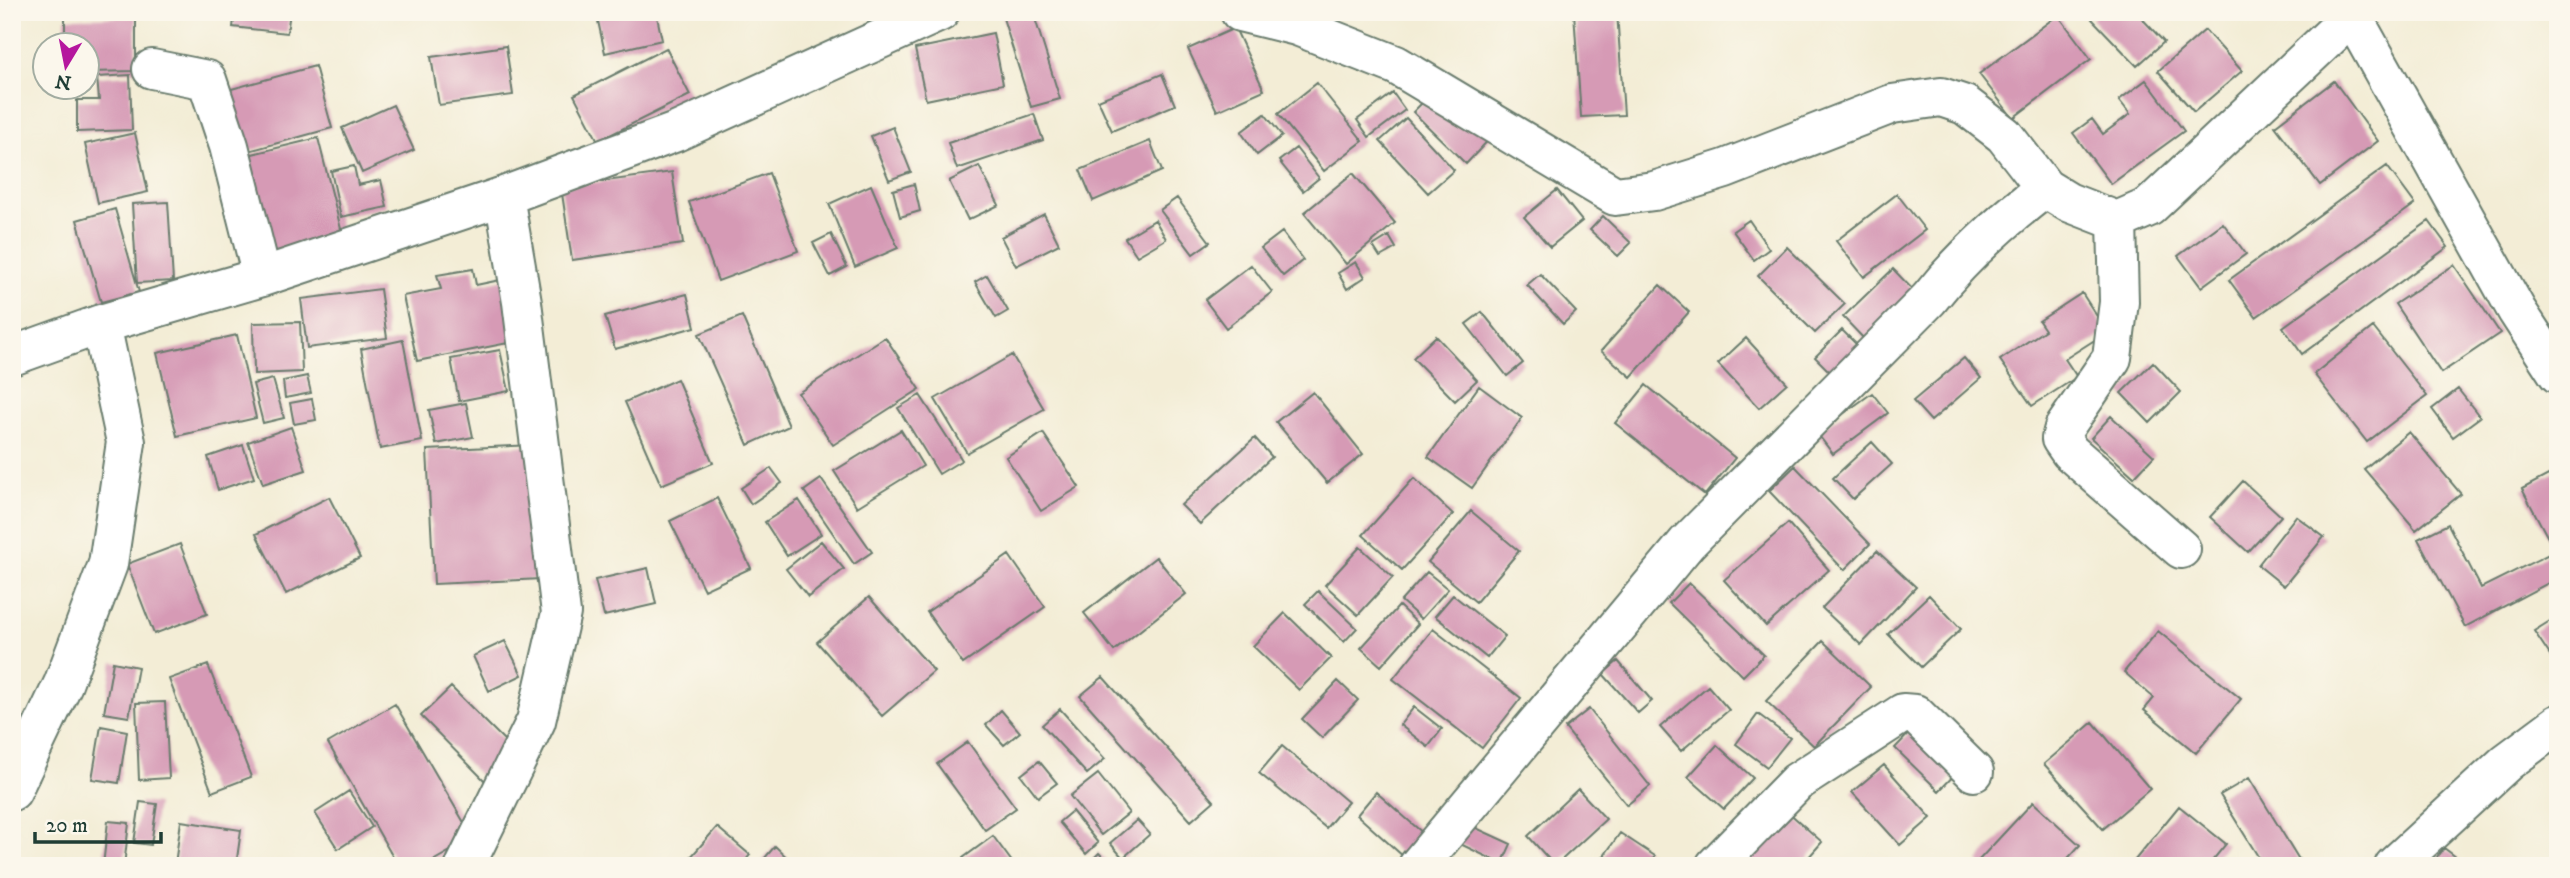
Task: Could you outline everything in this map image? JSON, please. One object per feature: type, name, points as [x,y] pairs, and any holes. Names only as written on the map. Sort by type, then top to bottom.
[{"type":"street","points":[[12,356],[101,324],[262,276],[504,196],[676,132],[940,12]]},
{"type":"street","points":[[1240,12],[1297,26],[1396,65],[1615,197],[1654,191],[1726,169],[1892,104],[1941,97],[1965,104],[2004,135],[2045,188],[2068,202],[2117,221],[2149,207],[2353,13],[2517,311],[2558,374]]},
{"type":"street","points":[[152,69],[207,80],[229,146],[262,276]]},
{"type":"street","points":[[1418,866],[1687,543],[1929,299],[1952,270],[1984,238],[2045,188]]},
{"type":"street","points":[[466,865],[536,721],[561,613],[522,302],[504,196]]},
{"type":"street","points":[[2117,221],[2119,302],[2112,358],[2064,428],[2061,439],[2070,452],[2181,549]]},
{"type":"street","points":[[12,791],[63,684],[108,564],[126,442],[101,324]]},
{"type":"street","points":[[1715,866],[1797,782],[1903,713],[1915,714],[1974,772]]},
{"type":"street","points":[[2394,866],[2507,762],[2558,724]]},
{"type":"building","points":[[235,12],[290,12],[287,33],[233,27]]},
{"type":"building","points":[[596,12],[656,12],[662,40],[605,53]]},
{"type":"building","points":[[1033,12],[1060,99],[1031,107],[1003,18]]},
{"type":"building","points":[[1574,12],[1617,12],[1624,115],[1581,117]]},
{"type":"building","points":[[2099,12],[2136,12],[2164,42],[2137,66],[2092,19]]},
{"type":"building","points":[[2058,15],[2091,59],[2013,118],[1979,74]]},
{"type":"building","points":[[136,17],[136,71],[102,72],[102,32],[65,32],[65,18]]},
{"type":"building","points":[[1235,28],[1264,90],[1217,111],[1188,49]]},
{"type":"building","points":[[2205,30],[2242,71],[2194,112],[2158,71]]},
{"type":"building","points":[[993,33],[1003,84],[926,100],[915,49]]},
{"type":"building","points":[[506,46],[513,95],[439,105],[431,57]]},
{"type":"building","points":[[666,48],[690,95],[598,141],[574,95]]},
{"type":"building","points":[[315,66],[332,128],[245,152],[228,90]]},
{"type":"building","points":[[1162,74],[1175,105],[1112,131],[1098,100]]},
{"type":"building","points":[[130,75],[132,130],[77,132],[77,102],[102,102],[102,77]]},
{"type":"building","points":[[2146,80],[2184,131],[2111,184],[2073,133],[2092,119],[2103,134],[2130,114],[2119,100]]},
{"type":"building","points":[[2334,81],[2378,141],[2320,185],[2275,126]]},
{"type":"building","points":[[1317,83],[1363,141],[1324,171],[1278,114]]},
{"type":"building","points":[[1441,84],[1494,134],[1466,164],[1413,112]]},
{"type":"building","points":[[1393,93],[1405,110],[1369,137],[1357,120]]},
{"type":"building","points":[[393,105],[414,150],[362,173],[342,128]]},
{"type":"building","points":[[1034,114],[1043,140],[957,169],[948,143]]},
{"type":"building","points":[[1265,114],[1282,136],[1257,155],[1241,132]]},
{"type":"building","points":[[1406,118],[1454,170],[1428,193],[1380,141]]},
{"type":"building","points":[[893,127],[911,172],[889,180],[871,136]]},
{"type":"building","points":[[135,133],[148,192],[98,203],[85,144]]},
{"type":"building","points":[[318,138],[344,241],[270,259],[244,156]]},
{"type":"building","points":[[1150,141],[1162,171],[1093,201],[1080,170]]},
{"type":"building","points":[[1296,148],[1319,178],[1303,191],[1279,161]]},
{"type":"building","points":[[354,166],[358,185],[381,180],[387,207],[341,217],[331,171]]},
{"type":"building","points":[[979,166],[999,205],[968,220],[949,181]]},
{"type":"building","points":[[2387,166],[2415,204],[2256,317],[2229,280]]},
{"type":"building","points":[[672,172],[683,244],[572,260],[561,187]]},
{"type":"building","points":[[769,173],[798,251],[718,281],[689,202]]},
{"type":"building","points":[[1353,173],[1395,223],[1346,264],[1304,213]]},
{"type":"building","points":[[914,184],[920,211],[900,217],[893,190]]},
{"type":"building","points":[[871,185],[898,248],[855,267],[829,204]]},
{"type":"building","points":[[1557,190],[1582,221],[1550,247],[1524,217]]},
{"type":"building","points":[[1897,194],[1925,230],[1864,277],[1836,241]]},
{"type":"building","points":[[1177,198],[1210,242],[1193,254],[1160,210]]},
{"type":"building","points":[[168,202],[173,281],[137,283],[132,204]]},
{"type":"building","points":[[115,209],[139,292],[101,302],[77,220]]},
{"type":"building","points":[[1044,214],[1059,244],[1016,266],[1001,237]]},
{"type":"building","points":[[1603,216],[1631,243],[1618,256],[1590,230]]},
{"type":"building","points":[[1155,220],[1166,239],[1137,256],[1125,238]]},
{"type":"building","points":[[1749,220],[1769,249],[1754,260],[1733,231]]},
{"type":"building","points":[[2429,221],[2448,247],[2302,354],[2283,327]]},
{"type":"building","points":[[2223,223],[2246,254],[2201,287],[2178,256]]},
{"type":"building","points":[[1282,232],[1303,260],[1283,276],[1261,248]]},
{"type":"building","points":[[831,234],[847,267],[830,276],[813,243]]},
{"type":"building","points":[[1389,236],[1396,248],[1380,257],[1373,246]]},
{"type":"building","points":[[1787,247],[1845,304],[1815,333],[1758,276]]},
{"type":"building","points":[[1356,262],[1365,277],[1347,289],[1338,273]]},
{"type":"building","points":[[1251,265],[1272,292],[1226,328],[1205,300]]},
{"type":"building","points":[[2454,265],[2500,333],[2441,373],[2395,304]]},
{"type":"building","points":[[473,269],[476,285],[505,279],[518,341],[417,361],[403,296],[441,289],[437,275]]},
{"type":"building","points":[[1893,269],[1917,294],[1867,342],[1843,317]]},
{"type":"building","points":[[1540,274],[1576,312],[1563,324],[1527,285]]},
{"type":"building","points":[[987,275],[1008,311],[996,318],[975,282]]},
{"type":"building","points":[[1660,285],[1689,312],[1631,377],[1601,351]]},
{"type":"building","points":[[380,289],[387,338],[307,348],[301,299]]},
{"type":"building","points":[[2082,293],[2107,332],[2065,359],[2077,377],[2032,406],[2000,360],[2045,330],[2039,321]]},
{"type":"building","points":[[687,294],[695,327],[615,349],[605,316]]},
{"type":"building","points":[[1482,312],[1523,363],[1507,376],[1466,324]]},
{"type":"building","points":[[742,316],[789,426],[748,445],[699,334]]},
{"type":"building","points":[[300,322],[302,372],[254,374],[253,323]]},
{"type":"building","points":[[2373,327],[2427,396],[2367,442],[2314,374]]},
{"type":"building","points":[[1842,330],[1861,349],[1834,376],[1815,357]]},
{"type":"building","points":[[237,335],[256,418],[177,436],[157,353]]},
{"type":"building","points":[[1436,336],[1477,380],[1455,401],[1413,358]]},
{"type":"building","points":[[885,337],[920,389],[833,445],[798,393]]},
{"type":"building","points":[[1746,338],[1787,383],[1759,408],[1718,364]]},
{"type":"building","points":[[403,340],[422,441],[380,449],[361,349]]},
{"type":"building","points":[[500,350],[509,391],[459,401],[451,359]]},
{"type":"building","points":[[1012,355],[1044,409],[967,453],[935,399]]},
{"type":"building","points":[[1964,358],[1981,378],[1931,421],[1913,401]]},
{"type":"building","points":[[2153,362],[2181,392],[2150,423],[2121,393]]},
{"type":"building","points":[[307,376],[311,393],[285,398],[283,381]]},
{"type":"building","points":[[273,379],[284,418],[263,423],[253,384]]},
{"type":"building","points":[[677,379],[713,463],[661,485],[625,402]]},
{"type":"building","points":[[1646,385],[1735,458],[1705,495],[1615,423]]},
{"type":"building","points":[[1479,386],[1522,418],[1472,488],[1428,457]]},
{"type":"building","points":[[2458,389],[2480,417],[2453,437],[2432,409]]},
{"type":"building","points":[[1313,392],[1363,454],[1327,483],[1276,422]]},
{"type":"building","points":[[1872,393],[1888,413],[1833,454],[1817,433]]},
{"type":"building","points":[[920,395],[962,460],[939,474],[898,408]]},
{"type":"building","points":[[312,399],[316,420],[294,424],[290,403]]},
{"type":"building","points":[[466,403],[473,437],[436,444],[429,410]]},
{"type":"building","points":[[2111,416],[2154,456],[2134,477],[2091,438]]},
{"type":"building","points":[[291,427],[306,470],[263,484],[248,442]]},
{"type":"building","points":[[901,430],[923,466],[857,507],[834,471]]},
{"type":"building","points":[[2409,432],[2461,494],[2416,530],[2364,469]]},
{"type":"building","points":[[1043,433],[1079,487],[1041,511],[1006,457]]},
{"type":"building","points":[[1255,438],[1272,457],[1200,524],[1181,505]]},
{"type":"building","points":[[1872,442],[1892,464],[1853,499],[1833,478]]},
{"type":"building","points":[[243,445],[254,478],[218,490],[208,457]]},
{"type":"building","points":[[535,445],[541,579],[434,584],[427,450]]},
{"type":"building","points":[[1795,466],[1870,544],[1844,570],[1769,491]]},
{"type":"building","points":[[771,468],[782,483],[751,504],[741,488]]},
{"type":"building","points":[[2558,470],[2558,578],[2465,627],[2418,539],[2448,524],[2481,588],[2555,551],[2522,489]]},
{"type":"building","points":[[1414,478],[1453,514],[1402,570],[1363,535]]},
{"type":"building","points":[[821,479],[872,552],[854,564],[804,491]]},
{"type":"building","points":[[2243,481],[2281,516],[2248,552],[2210,517]]},
{"type":"building","points":[[329,497],[360,558],[286,594],[256,534]]},
{"type":"building","points":[[717,498],[751,568],[704,590],[670,521]]},
{"type":"building","points":[[799,500],[821,534],[787,556],[765,522]]},
{"type":"building","points":[[1471,511],[1519,551],[1476,602],[1428,562]]},
{"type":"building","points":[[2296,516],[2324,537],[2284,586],[2258,565]]},
{"type":"building","points":[[1788,523],[1829,570],[1766,626],[1724,580]]},
{"type":"building","points":[[821,541],[844,569],[808,597],[786,569]]},
{"type":"building","points":[[180,544],[207,614],[154,634],[127,564]]},
{"type":"building","points":[[1360,547],[1393,577],[1358,615],[1325,585]]},
{"type":"building","points":[[1877,551],[1916,587],[1861,645],[1822,608]]},
{"type":"building","points":[[1009,555],[1045,607],[963,664],[927,612]]},
{"type":"building","points":[[1156,557],[1186,594],[1114,651],[1084,613]]},
{"type":"building","points":[[648,568],[656,604],[604,616],[595,580]]},
{"type":"building","points":[[1427,572],[1448,589],[1421,619],[1401,601]]},
{"type":"building","points":[[1689,583],[1764,655],[1743,676],[1669,603]]},
{"type":"building","points":[[1318,591],[1357,628],[1344,642],[1305,604]]},
{"type":"building","points":[[1453,595],[1505,636],[1487,658],[1435,616]]},
{"type":"building","points":[[1929,595],[1961,629],[1921,667],[1888,634]]},
{"type":"building","points":[[869,597],[934,671],[882,716],[817,642]]},
{"type":"building","points":[[1399,606],[1418,624],[1381,666],[1361,648]]},
{"type":"building","points":[[1285,613],[1331,658],[1299,690],[1253,646]]},
{"type":"building","points":[[2558,616],[2558,667],[2534,631]]},
{"type":"building","points":[[1433,629],[1521,698],[1482,748],[1393,679]]},
{"type":"building","points":[[2158,631],[2241,699],[2196,753],[2144,710],[2154,698],[2124,672]]},
{"type":"building","points":[[505,641],[522,675],[489,691],[473,656]]},
{"type":"building","points":[[1823,641],[1871,687],[1814,746],[1766,701]]},
{"type":"building","points":[[1618,661],[1652,701],[1638,713],[1603,674]]},
{"type":"building","points":[[113,662],[138,667],[129,717],[104,713]]},
{"type":"building","points":[[208,665],[251,777],[212,792],[169,679]]},
{"type":"building","points":[[1103,677],[1214,801],[1191,821],[1080,696]]},
{"type":"building","points":[[1338,681],[1358,700],[1322,738],[1302,719]]},
{"type":"building","points":[[1708,686],[1729,710],[1681,751],[1660,727]]},
{"type":"building","points":[[451,687],[518,754],[488,784],[421,716]]},
{"type":"building","points":[[165,702],[169,778],[139,780],[136,703]]},
{"type":"building","points":[[395,704],[473,838],[424,866],[398,866],[328,743]]},
{"type":"building","points":[[1414,707],[1442,729],[1428,747],[1400,725]]},
{"type":"building","points":[[1060,709],[1105,759],[1087,774],[1042,725]]},
{"type":"building","points":[[1589,709],[1650,786],[1627,805],[1565,728]]},
{"type":"building","points":[[1001,710],[1020,732],[1004,745],[986,725]]},
{"type":"building","points":[[1758,714],[1790,738],[1767,767],[1736,744]]},
{"type":"building","points":[[2093,722],[2150,789],[2103,829],[2044,764]]},
{"type":"building","points":[[1917,725],[1961,768],[1939,791],[1895,748]]},
{"type":"building","points":[[101,726],[127,731],[119,783],[92,779]]},
{"type":"building","points":[[968,742],[1016,808],[985,830],[937,764]]},
{"type":"building","points":[[1717,745],[1753,778],[1724,809],[1688,777]]},
{"type":"building","points":[[1282,746],[1348,802],[1326,828],[1259,773]]},
{"type":"building","points":[[1039,761],[1057,783],[1038,797],[1021,775]]},
{"type":"building","points":[[1884,765],[1931,818],[1900,845],[1852,792]]},
{"type":"building","points":[[1098,774],[1129,813],[1101,835],[1070,796]]},
{"type":"building","points":[[2249,778],[2303,866],[2264,866],[2220,795]]},
{"type":"building","points":[[1578,789],[1606,819],[1555,866],[1528,836]]},
{"type":"building","points":[[349,791],[372,827],[338,849],[315,813]]},
{"type":"building","points":[[1376,792],[1424,834],[1404,857],[1357,815]]},
{"type":"building","points":[[140,802],[157,804],[151,845],[134,843]]},
{"type":"building","points":[[2033,802],[2080,845],[2061,866],[1983,866],[1978,861]]},
{"type":"building","points":[[2179,806],[2226,844],[2208,866],[2130,866]]},
{"type":"building","points":[[1786,810],[1822,842],[1801,866],[1736,866]]},
{"type":"building","points":[[1072,811],[1098,843],[1086,854],[1059,822]]},
{"type":"building","points":[[1137,820],[1150,834],[1123,858],[1110,843]]},
{"type":"building","points":[[108,821],[129,823],[124,866],[103,866]]},
{"type":"building","points":[[181,821],[241,830],[236,866],[175,864]]},
{"type":"building","points":[[1463,822],[1511,844],[1502,864],[1454,841]]},
{"type":"building","points":[[717,827],[750,855],[741,866],[683,866]]},
{"type":"building","points":[[1620,833],[1655,856],[1649,866],[1597,866]]},
{"type":"building","points":[[993,836],[1015,866],[969,866],[963,858]]},
{"type":"building","points":[[775,846],[796,866],[758,866]]},
{"type":"building","points":[[2444,848],[2468,866],[2431,866]]},
{"type":"building","points":[[1099,853],[1112,866],[1086,866]]}]
